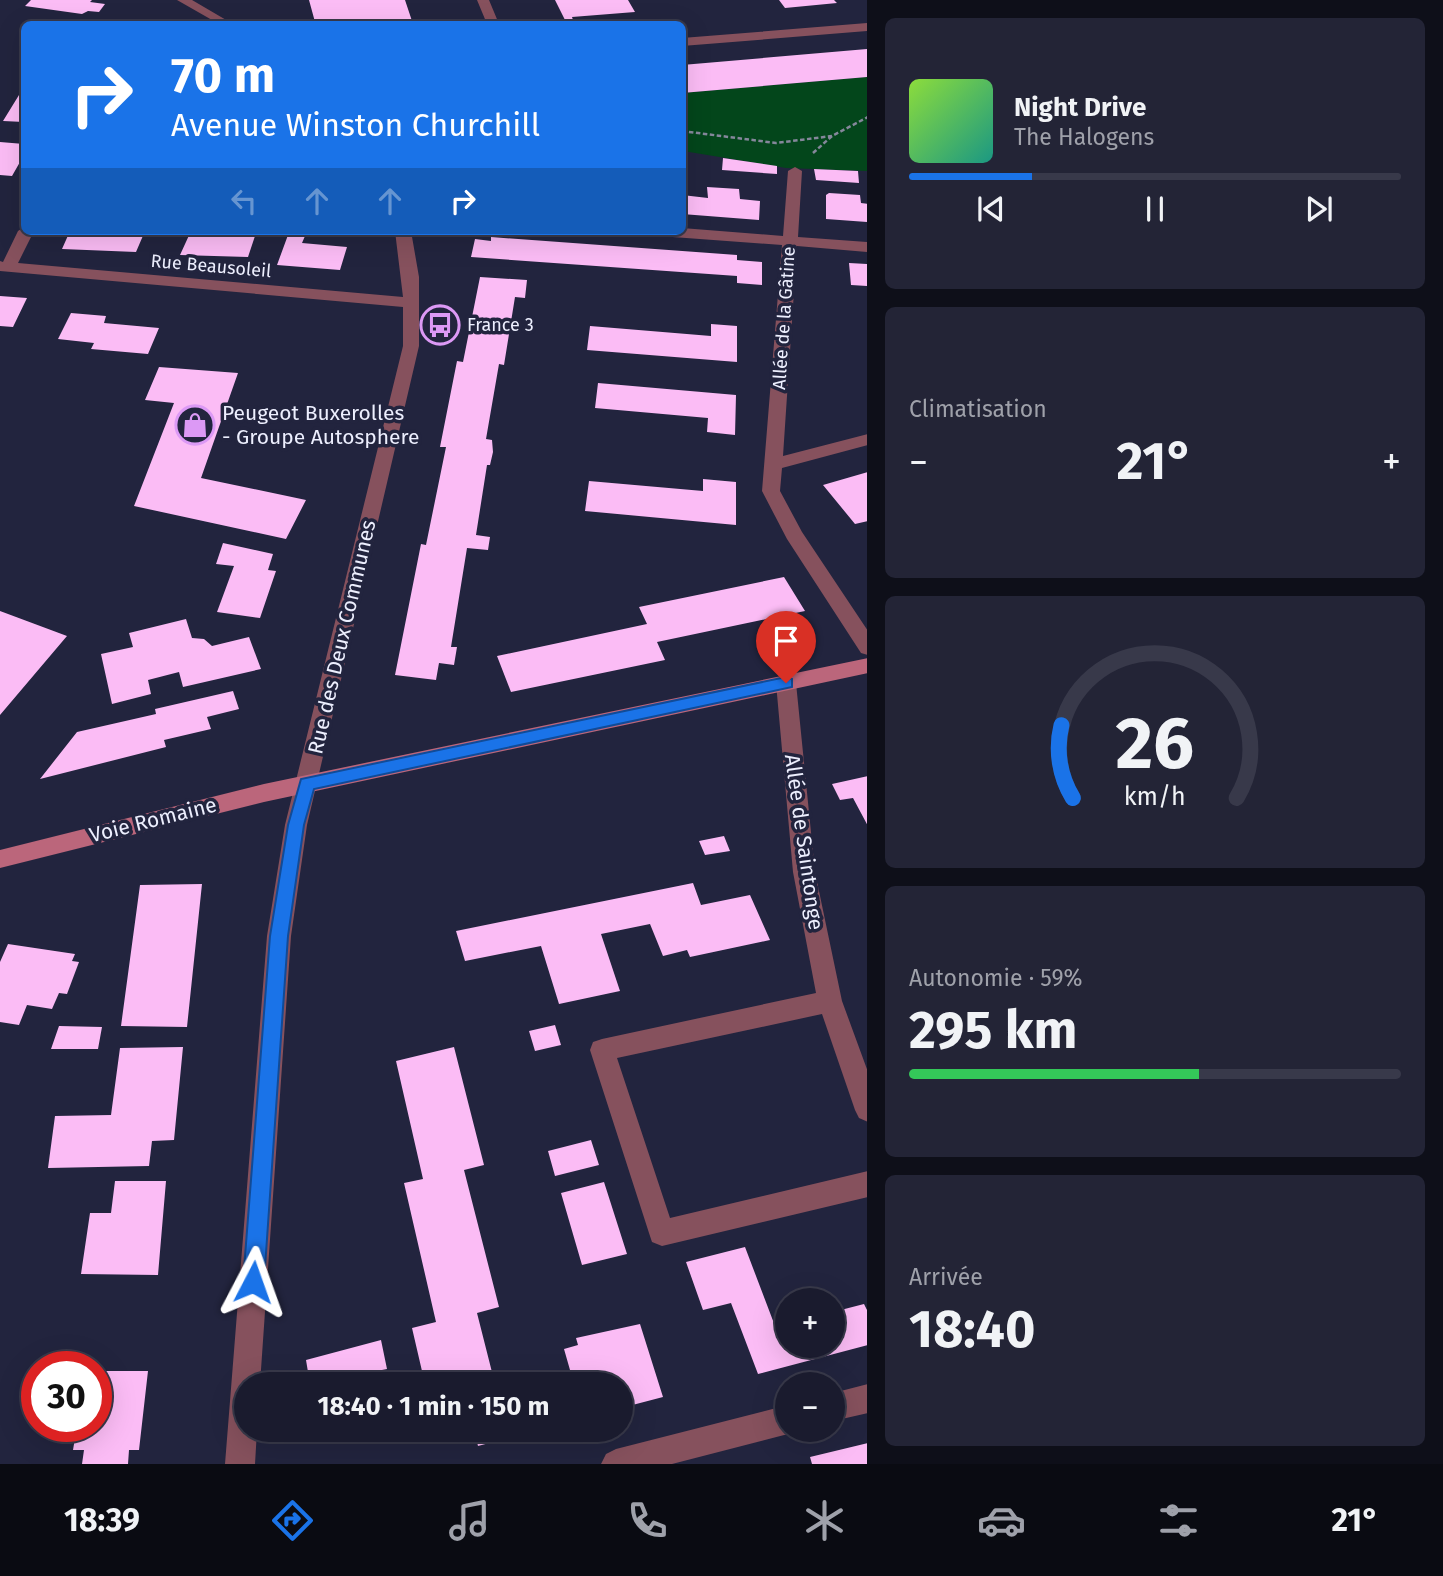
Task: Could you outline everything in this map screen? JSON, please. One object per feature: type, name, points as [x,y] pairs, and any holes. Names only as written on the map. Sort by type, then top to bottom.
[{"type":"street","points":[[183,0],[222,21]]},
{"type":"street","points":[[483,0],[492,21]]},
{"type":"street","points":[[686,42],[867,27]]},
{"type":"street","name":"Allée de la Gâtine","points":[[795,171],[771,491],[794,534],[867,648]]},
{"type":"street","points":[[686,233],[867,247]]},
{"type":"street","name":"Rue Beausoleil","points":[[24,235],[4,267],[412,303]]},
{"type":"street","name":"Rue des Deux Communes","points":[[240,1464],[279,936],[296,825],[411,346],[411,277],[404,235]]},
{"type":"street","points":[[773,464],[867,439]]},
{"type":"street","name":"Voie Romaine","points":[[0,859],[307,784],[867,666]]},
{"type":"street","name":"Allée de Saintonge","points":[[786,683],[804,872],[830,1001],[867,1110]]},
{"type":"street","points":[[830,1001],[602,1050],[662,1233],[867,1184]]},
{"type":"street","points":[[845,1404],[867,1398]]},
{"type":"street","points":[[616,1464],[775,1422]]},
{"type":"path","points":[[795,171],[832,136],[867,117]]},
{"type":"path","points":[[686,132],[769,144],[832,136]]},
{"type":"green space","points":[[867,77],[867,171],[786,168],[686,151],[686,93]]},
{"type":"building","points":[[31,0],[92,0],[90,2],[105,4],[99,12],[88,11],[82,14],[25,6]]},
{"type":"building","points":[[309,0],[405,0],[412,21],[315,21]]},
{"type":"building","points":[[555,0],[628,0],[635,12],[572,17],[573,20],[565,20]]},
{"type":"building","points":[[779,0],[834,0],[837,3],[785,8]]},
{"type":"building","points":[[867,49],[867,77],[686,93],[686,65]]},
{"type":"building","points":[[19,95],[21,95],[21,122],[3,121]]},
{"type":"building","points":[[0,142],[21,144],[21,160],[12,176],[0,175]]},
{"type":"building","points":[[723,158],[777,166],[777,174],[722,170]]},
{"type":"building","points":[[814,169],[858,171],[859,183],[816,180]]},
{"type":"building","points":[[707,187],[739,189],[740,199],[760,201],[759,220],[686,214],[686,195],[708,198]]},
{"type":"building","points":[[826,195],[860,195],[861,203],[867,204],[867,222],[826,219]]},
{"type":"building","points":[[68,235],[143,235],[136,252],[62,249]]},
{"type":"building","points":[[189,235],[255,236],[248,257],[180,255]]},
{"type":"building","points":[[288,235],[305,236],[302,243],[347,247],[340,270],[277,265]]},
{"type":"building","points":[[491,237],[737,255],[737,260],[762,262],[762,285],[737,283],[737,276],[471,257],[475,239],[491,241]]},
{"type":"building","points":[[849,263],[867,264],[867,286],[851,285]]},
{"type":"building","points":[[480,277],[527,280],[525,298],[515,297],[504,365],[499,364],[486,439],[492,440],[493,452],[490,465],[487,465],[476,535],[490,537],[488,550],[467,548],[451,647],[457,647],[454,665],[439,663],[436,680],[395,675],[421,544],[426,545],[446,447],[440,447],[457,361],[463,362]]},
{"type":"building","points":[[0,296],[27,298],[13,327],[0,326]]},
{"type":"building","points":[[71,313],[106,316],[104,323],[159,328],[148,354],[91,349],[94,343],[58,339]]},
{"type":"building","points":[[711,324],[737,326],[737,362],[587,350],[590,326],[711,336]]},
{"type":"building","points":[[159,367],[238,373],[201,478],[306,500],[286,539],[134,506],[174,403],[145,400]]},
{"type":"building","points":[[598,383],[736,395],[735,435],[707,432],[708,418],[595,408]]},
{"type":"building","points":[[867,472],[867,521],[855,524],[823,485]]},
{"type":"building","points":[[703,479],[736,482],[736,525],[585,511],[589,481],[703,491]]},
{"type":"building","points":[[223,543],[273,554],[268,570],[276,571],[260,618],[217,612],[234,566],[216,564]]},
{"type":"building","points":[[784,577],[805,611],[657,642],[665,660],[511,692],[497,656],[647,624],[639,607]]},
{"type":"building","points":[[0,611],[67,636],[0,715]]},
{"type":"building","points":[[186,619],[192,638],[204,639],[212,646],[249,637],[261,669],[183,687],[179,672],[148,680],[151,694],[112,704],[101,654],[133,647],[129,633]]},
{"type":"building","points":[[233,691],[239,709],[207,717],[211,729],[164,740],[166,747],[40,779],[77,732],[156,714],[155,709]]},
{"type":"building","points":[[867,776],[867,824],[853,798],[840,800],[832,784]]},
{"type":"building","points":[[724,836],[730,851],[705,855],[699,841]]},
{"type":"building","points":[[693,883],[701,905],[750,895],[770,940],[690,957],[687,950],[663,956],[650,924],[601,934],[620,991],[559,1004],[541,946],[465,961],[456,931]]},
{"type":"building","points":[[202,884],[187,1027],[121,1026],[140,885]]},
{"type":"building","points":[[8,944],[75,954],[72,961],[79,962],[67,994],[59,993],[52,1009],[27,1005],[19,1025],[0,1022],[0,962]]},
{"type":"building","points":[[555,1025],[561,1045],[535,1051],[529,1031]]},
{"type":"building","points":[[59,1026],[102,1027],[98,1049],[51,1049]]},
{"type":"building","points":[[183,1047],[174,1140],[152,1141],[149,1166],[48,1168],[55,1116],[111,1115],[120,1048]]},
{"type":"building","points":[[454,1047],[484,1165],[464,1170],[499,1307],[477,1313],[492,1372],[422,1372],[412,1328],[436,1322],[404,1183],[423,1179],[396,1061]]},
{"type":"building","points":[[591,1140],[599,1165],[555,1176],[548,1151]]},
{"type":"building","points":[[115,1181],[166,1181],[158,1275],[81,1274],[90,1213],[111,1213]]},
{"type":"building","points":[[604,1182],[627,1254],[582,1265],[561,1193]]},
{"type":"building","points":[[745,1247],[775,1326],[775,1358],[819,1358],[758,1374],[731,1303],[703,1310],[686,1262]]},
{"type":"building","points":[[864,1304],[867,1310],[867,1345],[845,1351],[845,1309]]},
{"type":"building","points":[[640,1324],[663,1397],[633,1405],[633,1372],[571,1372],[564,1349],[578,1345],[576,1338]]},
{"type":"building","points":[[381,1340],[387,1369],[372,1372],[308,1372],[306,1360]]},
{"type":"building","points":[[112,1371],[148,1371],[139,1450],[129,1450],[128,1464],[82,1464],[84,1450],[73,1450],[74,1442],[112,1442]]},
{"type":"building","points":[[477,1442],[493,1442],[478,1446]]},
{"type":"building","points":[[867,1443],[867,1464],[812,1464],[810,1457]]},
{"type":"place","name":"France 3","points":[[440,325]]},
{"type":"place","name":"Peugeot Buxerolles - Groupe Autosphere","points":[[195,425]]},
{"type":"route","points":[[253,1282],[279,936],[296,825],[307,784],[786,683]]}]
